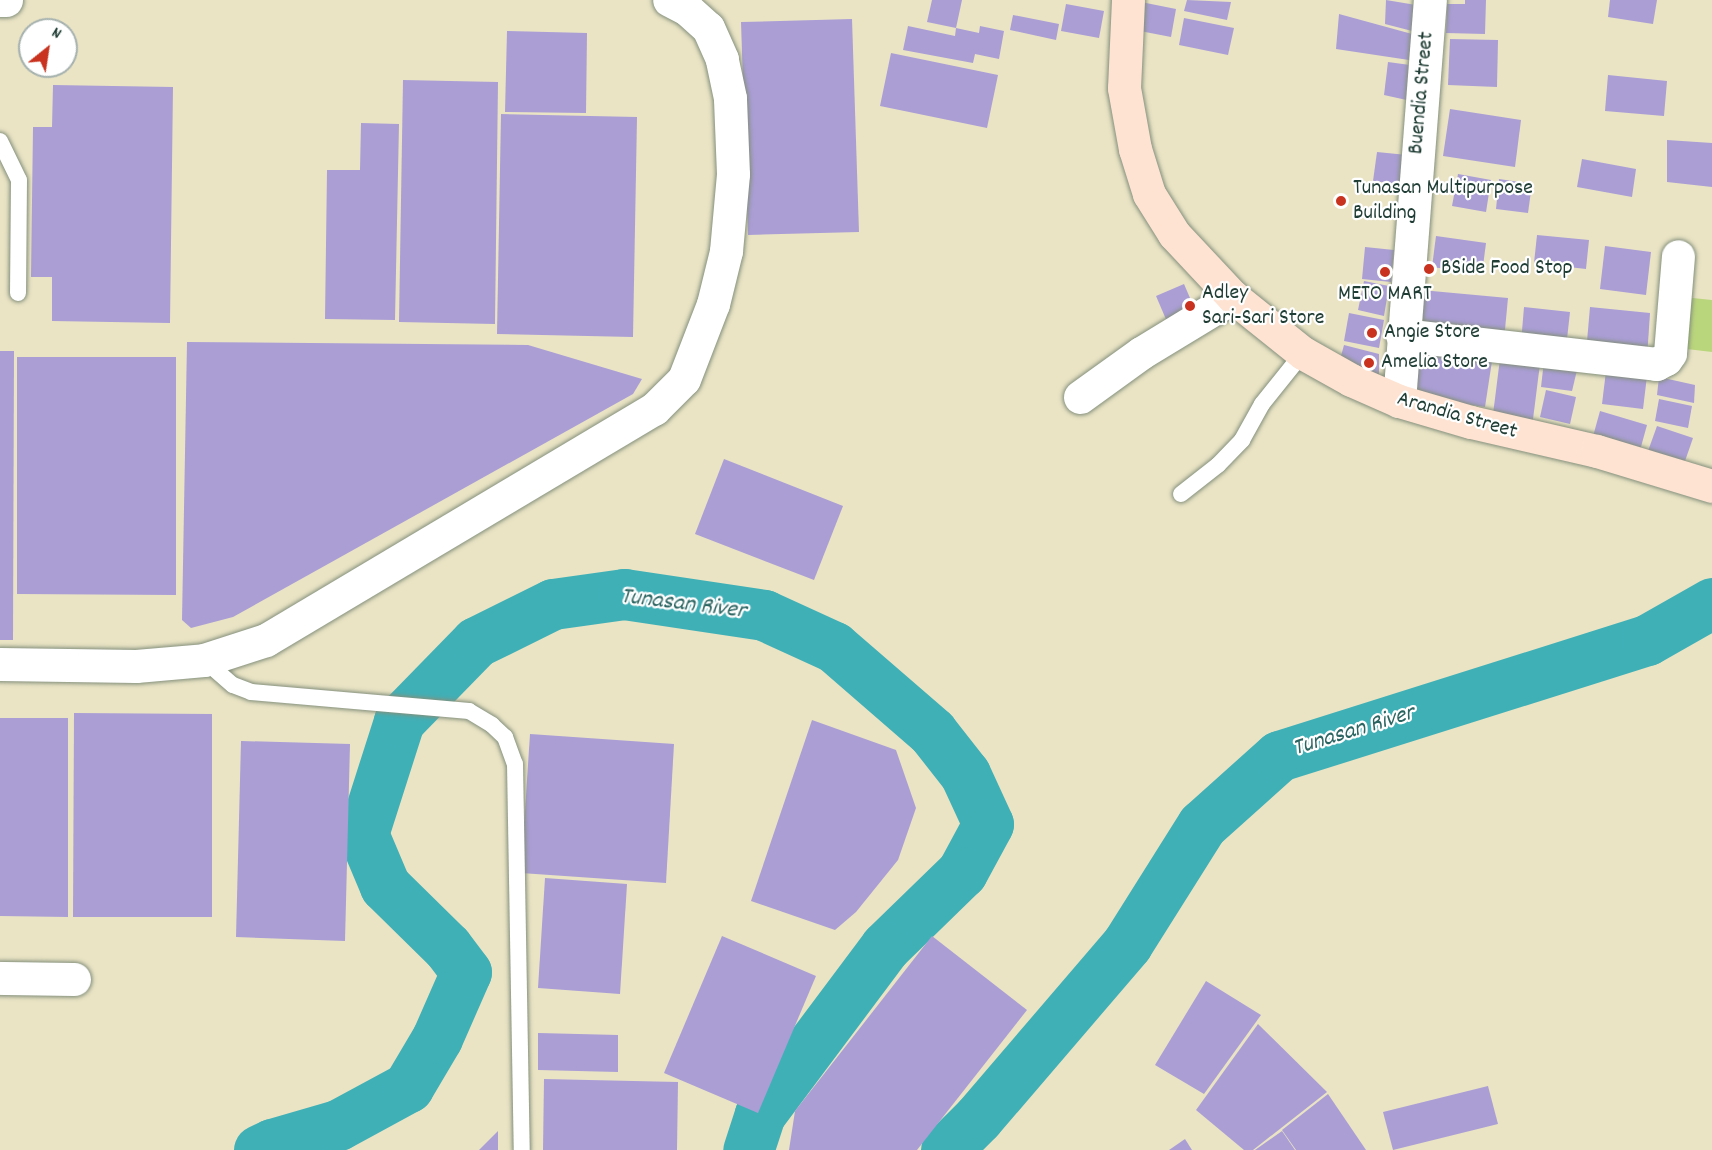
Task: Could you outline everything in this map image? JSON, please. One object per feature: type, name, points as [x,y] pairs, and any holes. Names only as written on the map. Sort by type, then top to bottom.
[{"type":"street","points":[[0,0],[6,0]]},
{"type":"street","points":[[0,664],[136,666],[204,660],[266,640],[654,409],[684,379],[713,304],[726,251],[733,174],[730,98],[722,59],[708,28],[687,9],[669,0]]},
{"type":"street","name":"Arandia Street","points":[[1128,0],[1124,88],[1135,149],[1149,194],[1174,234],[1233,297],[1303,353],[1351,380],[1399,401],[1471,422],[1596,451],[1712,486]]},
{"type":"street","name":"Buendia Street","points":[[1399,401],[1402,335],[1430,0]]},
{"type":"street","points":[[1402,335],[1656,364],[1666,359],[1670,353],[1678,256]]},
{"type":"street","points":[[1080,397],[1141,353],[1233,297]]},
{"type":"street","points":[[0,978],[74,979]]},
{"type":"lane","points":[[0,141],[20,180],[18,293]]},
{"type":"lane","points":[[1181,494],[1218,465],[1242,440],[1262,404],[1303,353]]},
{"type":"lane","points":[[204,660],[233,685],[251,692],[469,711],[492,724],[506,737],[515,764],[522,1150]]},
{"type":"green space","points":[[1683,297],[1712,300],[1712,352],[1678,348]]},
{"type":"building","points":[[932,0],[962,0],[956,28],[927,22]]},
{"type":"building","points":[[1187,0],[1231,2],[1227,20],[1184,11]]},
{"type":"building","points":[[1386,0],[1416,5],[1416,32],[1385,24]]},
{"type":"building","points":[[1465,0],[1486,0],[1485,34],[1446,33],[1447,4],[1465,4]]},
{"type":"building","points":[[1610,0],[1657,0],[1653,24],[1608,17]]},
{"type":"building","points":[[1141,2],[1176,9],[1171,37],[1135,30]]},
{"type":"building","points":[[1066,4],[1104,11],[1099,38],[1061,31]]},
{"type":"building","points":[[1339,14],[1412,34],[1409,60],[1336,49]]},
{"type":"building","points":[[1013,15],[1059,24],[1056,40],[1010,30]]},
{"type":"building","points":[[1184,18],[1234,28],[1228,55],[1179,45]]},
{"type":"building","points":[[852,19],[859,232],[748,235],[741,22]]},
{"type":"building","points":[[908,26],[955,36],[956,28],[979,33],[980,26],[1004,31],[999,59],[975,54],[973,63],[903,50]]},
{"type":"building","points":[[507,31],[587,33],[586,113],[505,112]]},
{"type":"building","points":[[1450,39],[1498,40],[1497,87],[1448,85]]},
{"type":"building","points":[[891,53],[998,75],[987,128],[880,106]]},
{"type":"building","points":[[1388,62],[1410,65],[1411,101],[1384,95]]},
{"type":"building","points":[[1608,75],[1667,81],[1664,116],[1605,111]]},
{"type":"building","points":[[403,80],[498,82],[495,324],[399,322]]},
{"type":"building","points":[[53,85],[173,87],[170,323],[52,321],[52,277],[31,277],[33,127],[52,127]]},
{"type":"building","points":[[1450,109],[1521,120],[1515,167],[1443,156]]},
{"type":"building","points":[[501,114],[637,117],[633,337],[497,334]]},
{"type":"building","points":[[361,123],[399,124],[395,320],[325,319],[327,170],[360,170]]},
{"type":"building","points":[[1667,140],[1712,143],[1712,187],[1667,182]]},
{"type":"building","points":[[1377,152],[1407,155],[1404,185],[1373,181]]},
{"type":"building","points":[[1582,159],[1636,169],[1632,197],[1577,187]]},
{"type":"building","points":[[1458,174],[1491,180],[1486,212],[1452,206]]},
{"type":"building","points":[[1499,179],[1532,184],[1528,213],[1496,209]]},
{"type":"building","points":[[1537,235],[1589,240],[1586,269],[1534,263]]},
{"type":"building","points":[[1436,236],[1486,243],[1482,274],[1432,267]]},
{"type":"building","points":[[1605,246],[1651,252],[1646,295],[1600,289]]},
{"type":"building","points":[[1365,247],[1394,250],[1391,282],[1362,279]]},
{"type":"building","points":[[1364,281],[1389,286],[1384,316],[1358,310]]},
{"type":"building","points":[[1184,284],[1196,312],[1168,324],[1156,296]]},
{"type":"building","points":[[1421,290],[1508,298],[1504,340],[1418,333]]},
{"type":"building","points":[[1524,307],[1570,312],[1566,348],[1521,343]]},
{"type":"building","points":[[1590,307],[1650,313],[1647,358],[1586,353]]},
{"type":"building","points":[[1349,313],[1384,320],[1379,348],[1344,341]]},
{"type":"building","points":[[187,342],[528,345],[642,379],[633,394],[233,617],[191,628],[182,620]]},
{"type":"building","points":[[1344,345],[1379,354],[1379,378],[1338,367]]},
{"type":"building","points":[[1418,350],[1492,361],[1485,407],[1411,396]]},
{"type":"building","points":[[0,351],[14,351],[13,640],[0,640]]},
{"type":"building","points":[[1501,351],[1541,356],[1532,427],[1492,422]]},
{"type":"building","points":[[17,357],[176,357],[176,595],[17,594]]},
{"type":"building","points":[[1544,361],[1578,366],[1572,391],[1541,387]]},
{"type":"building","points":[[1606,371],[1647,376],[1643,409],[1602,404]]},
{"type":"building","points":[[1659,377],[1695,385],[1694,403],[1657,395]]},
{"type":"building","points":[[1546,390],[1576,397],[1570,424],[1540,417]]},
{"type":"building","points":[[1659,399],[1692,406],[1688,428],[1655,421]]},
{"type":"building","points":[[1600,411],[1647,425],[1639,454],[1592,440]]},
{"type":"building","points":[[1657,426],[1693,438],[1684,464],[1648,451]]},
{"type":"building","points":[[724,459],[843,506],[814,580],[695,534]]},
{"type":"building","points":[[74,713],[212,714],[212,917],[73,917]]},
{"type":"building","points":[[0,718],[68,718],[68,917],[0,916]]},
{"type":"building","points":[[812,720],[896,750],[916,808],[898,860],[856,912],[835,930],[751,901]]},
{"type":"building","points":[[530,734],[674,744],[666,883],[521,873]]},
{"type":"building","points":[[241,741],[350,744],[345,941],[236,937]]},
{"type":"building","points":[[545,878],[627,884],[620,994],[538,988]]},
{"type":"building","points":[[722,936],[816,976],[758,1113],[664,1073]]},
{"type":"building","points":[[932,936],[1027,1010],[917,1150],[789,1150],[795,1111]]},
{"type":"building","points":[[1206,981],[1261,1015],[1204,1094],[1155,1065]]},
{"type":"building","points":[[1258,1024],[1327,1092],[1253,1150],[1244,1150],[1196,1110]]},
{"type":"building","points":[[538,1033],[618,1035],[618,1072],[538,1070]]},
{"type":"building","points":[[544,1079],[678,1082],[677,1150],[543,1150]]},
{"type":"building","points":[[1488,1086],[1498,1124],[1393,1150],[1383,1112]]},
{"type":"building","points":[[1328,1094],[1366,1150],[1296,1150],[1282,1130]]},
{"type":"building","points":[[498,1131],[498,1150],[479,1150]]},
{"type":"building","points":[[1282,1131],[1295,1150],[1255,1150]]},
{"type":"building","points":[[1185,1139],[1192,1150],[1169,1150]]},
{"type":"waterway","name":"Tunasan River","points":[[259,1150],[338,1125],[408,1087],[437,1038],[466,972],[447,947],[385,886],[363,834],[399,721],[476,642],[553,604],[624,594],[764,615],[834,647],[932,732],[965,774],[988,824],[962,872],[885,947],[760,1114],[748,1150]]},
{"type":"waterway","name":"Tunasan River","points":[[946,1150],[978,1118],[1127,944],[1202,825],[1279,756],[1647,640],[1712,603]]},
{"type":"place","name":"Tunasan Multipurpose Building","points":[[1341,201]]},
{"type":"place","name":"BSide Food Stop","points":[[1429,269]]},
{"type":"place","name":"METO MART","points":[[1385,272]]},
{"type":"place","name":"Adley Sari-Sari Store","points":[[1190,306]]},
{"type":"place","name":"Angie Store","points":[[1372,333]]},
{"type":"place","name":"Amelia Store","points":[[1369,363]]}]
